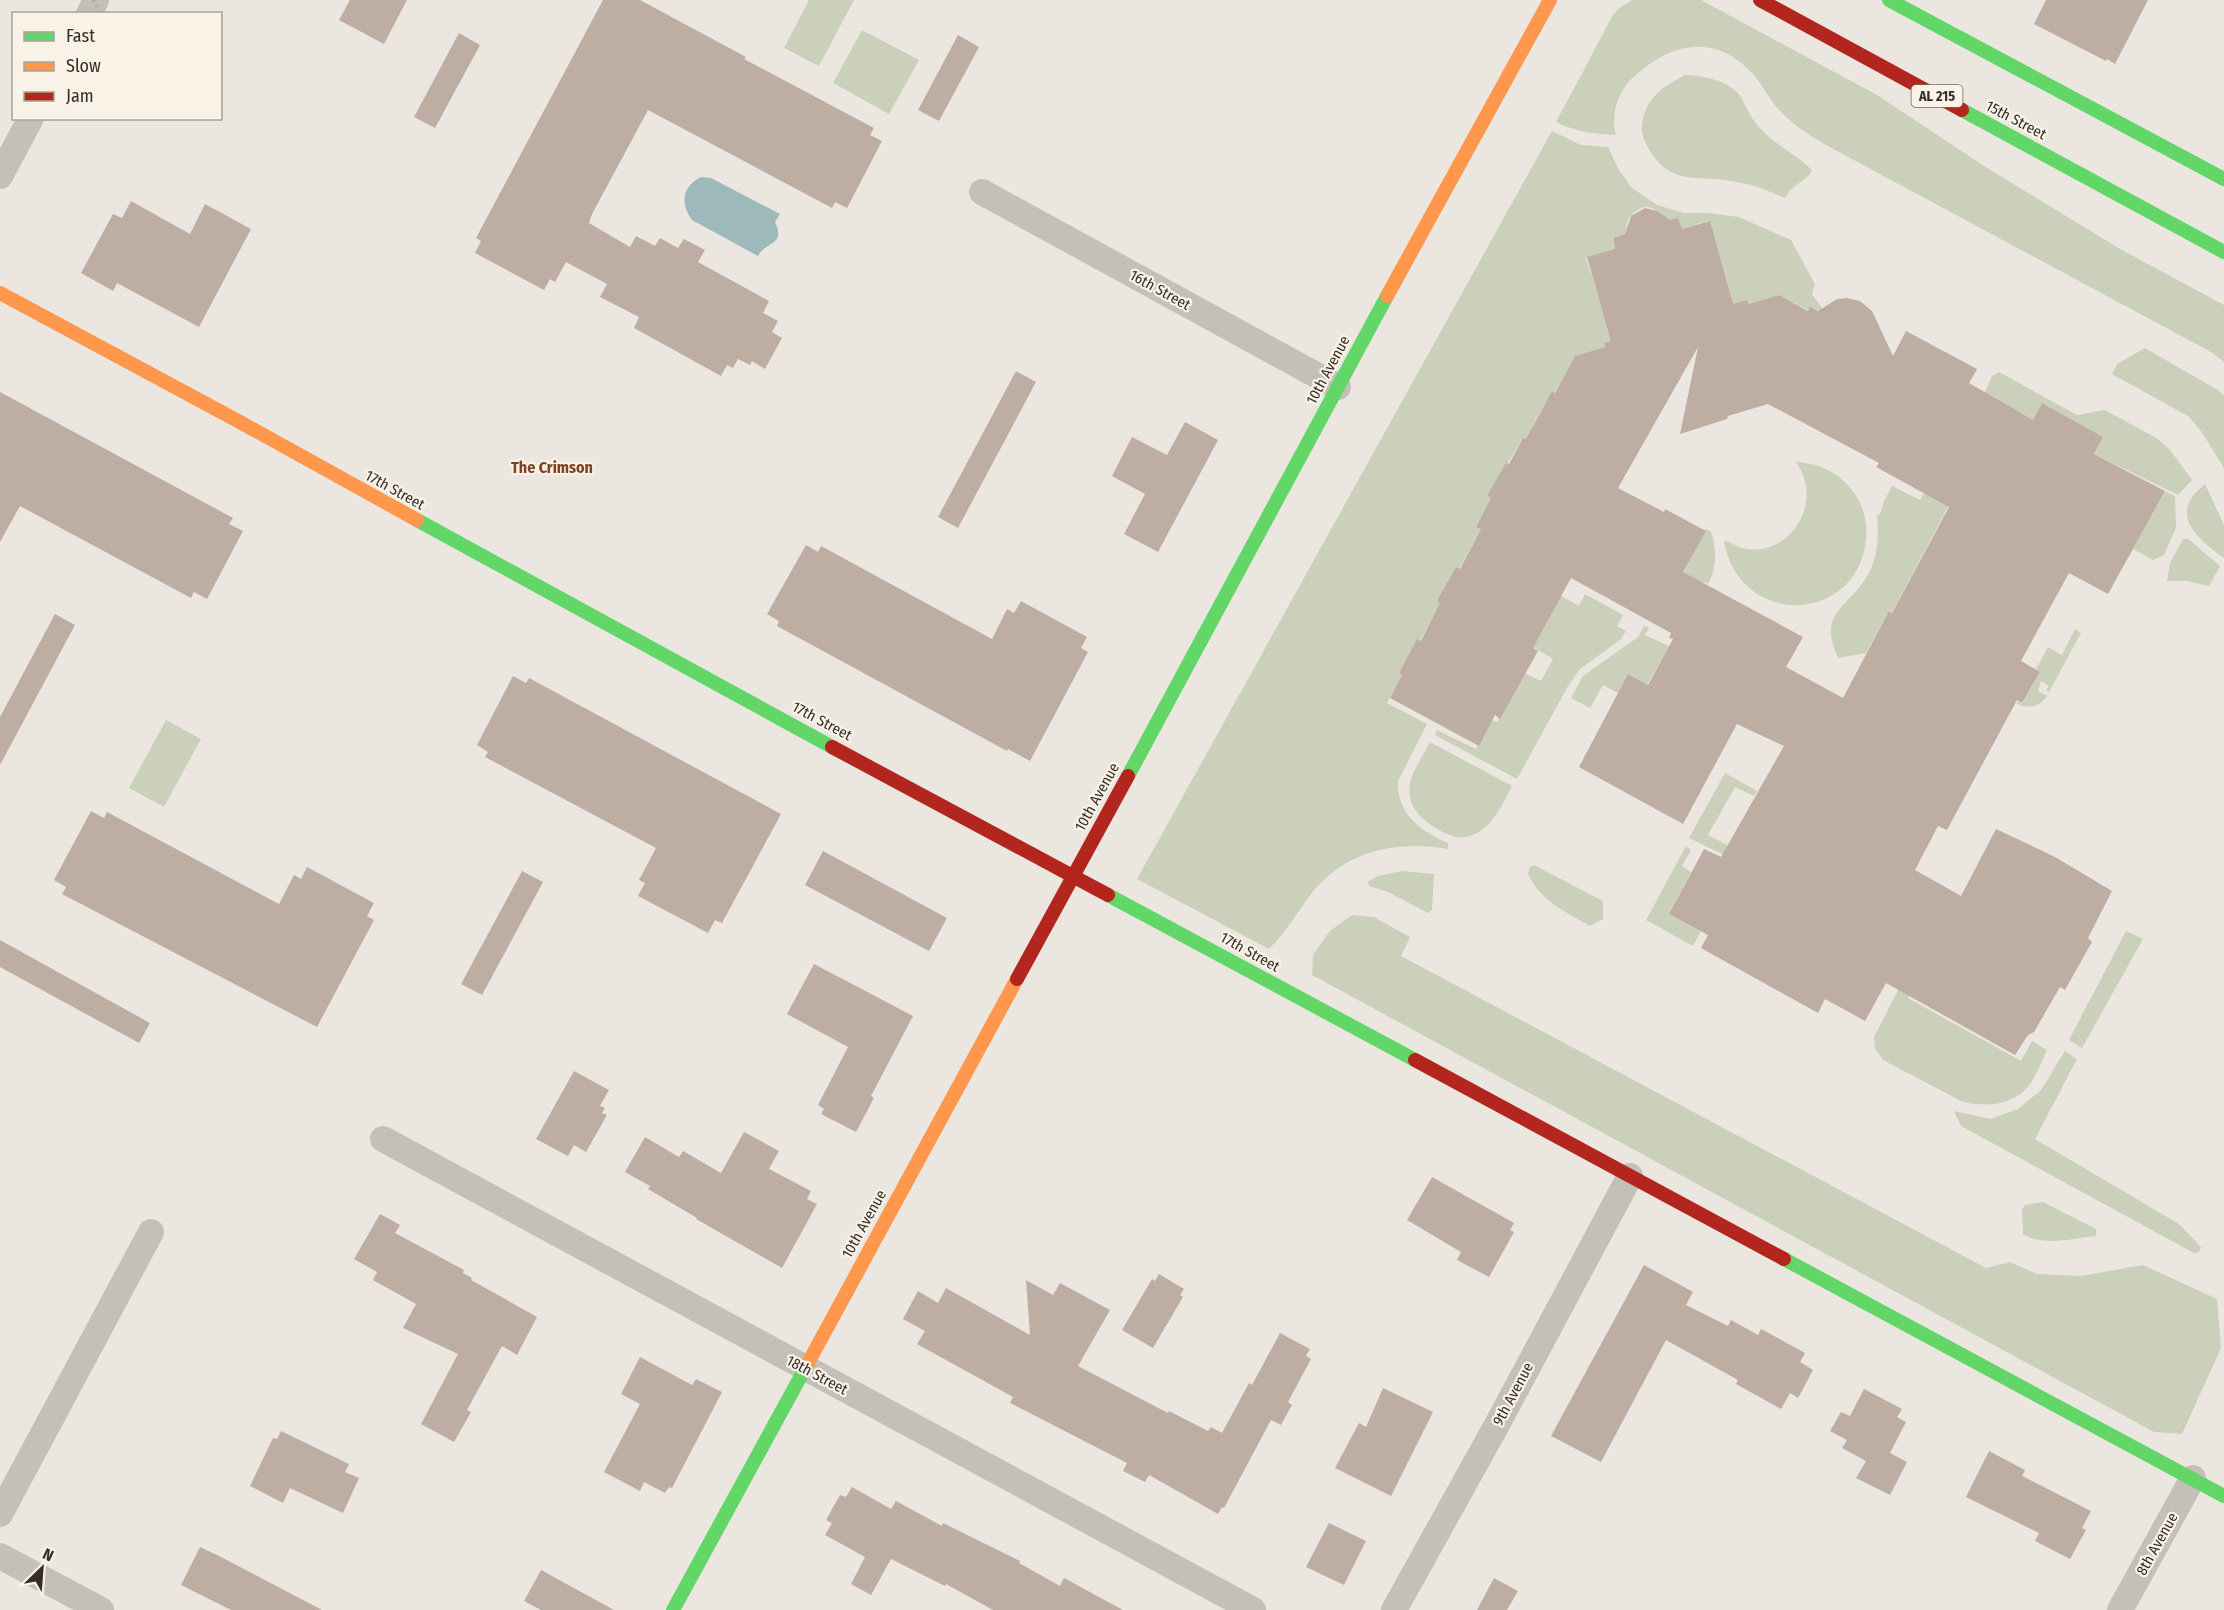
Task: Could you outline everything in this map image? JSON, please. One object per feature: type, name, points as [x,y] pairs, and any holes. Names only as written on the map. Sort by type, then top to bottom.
[{"type":"main road","name":"10th Avenue","points":[[673,1610],[1550,0]]},
{"type":"main road","name":"15th Street","points":[[1760,0],[2224,252]]},
{"type":"main road","points":[[1889,0],[2224,179]]},
{"type":"main road","name":"17th Street","points":[[0,293],[238,421],[545,592],[2224,1496]]},
{"type":"street","points":[[0,176],[31,120]]},
{"type":"street","name":"16th Street","points":[[982,192],[1338,387]]},
{"type":"street","name":"18th Street","points":[[383,1139],[804,1369],[1253,1610]]},
{"type":"street","name":"9th Avenue","points":[[1394,1610],[1499,1421],[1629,1176]]},
{"type":"street","points":[[0,1514],[151,1232]]},
{"type":"street","name":"8th Avenue","points":[[2120,1610],[2193,1478]]},
{"type":"street","points":[[0,1556],[101,1610]]},
{"type":"green space","points":[[809,0],[854,0],[819,66],[784,48]]},
{"type":"green space","points":[[1632,0],[1701,0],[1877,95],[1984,166],[2120,249],[2224,305],[2224,362],[2211,352],[1824,144],[1778,109],[1750,71],[1736,59],[1722,52],[1693,47],[1664,55],[1650,63],[1625,86],[1621,94],[1614,118],[1616,135],[1585,132],[1556,122],[1613,15]]},
{"type":"green space","points":[[862,30],[919,60],[889,114],[833,83]]},
{"type":"green space","points":[[1685,75],[1713,79],[1737,92],[1757,125],[1810,168],[1812,171],[1809,175],[1785,198],[1746,184],[1720,179],[1686,177],[1667,170],[1648,148],[1642,125],[1651,100]]},
{"type":"green space","points":[[1552,131],[1581,145],[1608,147],[1619,170],[1631,187],[1657,205],[1684,213],[1739,217],[1791,240],[1815,284],[1812,294],[1822,308],[1820,311],[1810,306],[1808,310],[1779,295],[1749,304],[1747,300],[1711,311],[1701,297],[1729,288],[1708,221],[1682,229],[1670,223],[1650,207],[1641,208],[1630,216],[1626,234],[1612,238],[1615,249],[1586,258],[1607,323],[1639,332],[1604,343],[1605,347],[1575,356],[1533,425],[1529,441],[1523,438],[1488,496],[1491,498],[1476,527],[1481,529],[1459,569],[1456,567],[1438,601],[1441,603],[1399,673],[1402,675],[1387,703],[1427,724],[1398,781],[1399,793],[1401,803],[1412,820],[1428,833],[1448,843],[1448,849],[1409,846],[1373,852],[1356,858],[1325,879],[1269,949],[1137,879]]},
{"type":"green space","points":[[2145,348],[2218,390],[2224,396],[2224,468],[2201,431],[2188,416],[2112,374],[2117,364]]},
{"type":"green space","points":[[1999,372],[2077,415],[2105,410],[2158,439],[2170,450],[2192,480],[2178,495],[2094,454],[2103,437],[2042,403],[2033,420],[2002,403],[1982,399],[1992,376]]},
{"type":"green space","points":[[1796,462],[1812,464],[1827,470],[1846,483],[1862,507],[1866,533],[1858,568],[1842,588],[1822,600],[1798,605],[1774,602],[1752,590],[1735,570],[1724,542],[1727,541],[1745,549],[1763,549],[1779,542],[1793,531],[1802,516],[1806,499],[1805,480]]},
{"type":"green space","points":[[1940,464],[1964,477],[1892,612],[1889,611],[1866,653],[1838,658],[1831,631],[1833,621],[1870,571],[1877,547],[1877,515],[1880,514],[1884,501],[1892,486],[1920,500]]},
{"type":"green space","points":[[2205,484],[2224,525],[2224,558],[2196,533],[2187,515],[2188,505]]},
{"type":"green space","points":[[2165,491],[2175,496],[2176,528],[2164,555],[2153,560],[2133,549]]},
{"type":"green space","points":[[1706,529],[1711,532],[1713,538],[1715,558],[1711,578],[1708,584],[1704,582],[1701,587],[1682,575]]},
{"type":"green space","points":[[2183,539],[2188,539],[2220,566],[2209,586],[2187,581],[2167,581],[2170,563]]},
{"type":"green space","points":[[1585,594],[1623,615],[1617,626],[1626,631],[1620,640],[1580,669],[1568,686],[1517,779],[1435,735],[1437,730],[1476,749],[1491,720],[1497,722],[1525,673],[1541,681],[1553,659],[1533,647],[1561,596],[1579,606]]},
{"type":"green space","points":[[1644,626],[1649,628],[1645,635],[1669,646],[1647,685],[1628,674],[1618,693],[1603,685],[1590,708],[1571,698],[1583,676],[1638,637]]},
{"type":"green space","points":[[2075,629],[2081,633],[2049,692],[2046,690],[2049,686],[2041,681],[2038,691],[2047,696],[2044,700],[2034,706],[2017,704],[2018,701],[2022,704],[2040,672],[2036,669],[2048,647],[2062,655]]},
{"type":"green space","points":[[166,720],[201,739],[164,807],[129,788]]},
{"type":"green space","points":[[1430,742],[1512,786],[1495,817],[1476,834],[1461,838],[1445,833],[1424,820],[1414,808],[1410,793],[1411,779]]},
{"type":"green space","points":[[1725,773],[1757,791],[1754,796],[1735,787],[1708,835],[1729,846],[1724,855],[1689,838]]},
{"type":"green space","points":[[1686,846],[1691,850],[1682,866],[1691,872],[1669,914],[1701,931],[1693,946],[1646,920]]},
{"type":"green space","points":[[1534,865],[1603,901],[1603,919],[1590,926],[1554,905],[1540,892],[1528,874],[1530,867]]},
{"type":"green space","points":[[1402,871],[1434,874],[1432,910],[1428,913],[1388,892],[1369,886],[1367,882],[1378,876]]},
{"type":"green space","points":[[1352,915],[1374,917],[1410,937],[1401,956],[1986,1268],[2010,1262],[2037,1274],[2081,1276],[2143,1265],[2217,1299],[2221,1348],[2182,1434],[2154,1432],[1312,975],[1313,955],[1330,931]]},
{"type":"green space","points":[[2126,931],[2143,939],[2082,1048],[2069,1040]]},
{"type":"green space","points":[[1910,967],[1918,975],[1908,998],[2021,1061],[2032,1041],[2047,1050],[2035,1076],[2023,1091],[2007,1101],[1989,1104],[1970,1103],[1961,1101],[1883,1060],[1875,1049],[1874,1037]]},
{"type":"green space","points":[[2065,1051],[2077,1059],[2035,1139],[2179,1224],[2201,1247],[2199,1252],[2194,1253],[1961,1126],[1954,1111],[1990,1119],[2018,1109],[2041,1090]]},
{"type":"green space","points":[[2043,1202],[2096,1229],[2096,1236],[2049,1241],[2023,1234],[2022,1210],[2025,1205]]},
{"type":"water","points":[[701,177],[711,178],[780,214],[775,222],[778,230],[777,239],[758,256],[692,220],[686,208],[685,196],[690,185]]},
{"type":"building","points":[[350,0],[407,0],[384,44],[339,20]]},
{"type":"building","points":[[603,0],[640,0],[746,57],[744,59],[874,128],[870,135],[882,141],[847,208],[835,202],[832,208],[648,110],[592,214],[589,223],[630,247],[636,236],[655,246],[660,238],[678,248],[684,239],[705,250],[698,262],[769,301],[763,313],[778,321],[772,332],[782,338],[765,369],[752,361],[750,365],[738,359],[733,368],[727,365],[721,376],[634,328],[639,317],[600,297],[607,284],[566,262],[555,282],[550,279],[544,290],[475,253],[481,241],[476,238]]},
{"type":"building","points":[[2046,0],[2148,0],[2115,64],[2034,24]]},
{"type":"building","points":[[459,33],[480,45],[435,128],[414,117]]},
{"type":"building","points":[[958,35],[979,47],[939,121],[918,110]]},
{"type":"building","points":[[131,201],[190,234],[205,204],[251,229],[199,327],[117,283],[113,291],[81,273],[113,214],[122,218]]},
{"type":"building","points":[[1645,208],[1657,211],[1670,220],[1678,218],[1682,229],[1710,221],[1733,304],[1747,300],[1749,304],[1779,295],[1808,311],[1810,306],[1818,311],[1837,299],[1847,298],[1860,301],[1872,311],[1893,356],[1906,331],[1977,369],[1969,383],[2033,420],[2042,403],[2103,437],[2094,454],[2165,491],[2108,594],[2069,573],[2021,661],[2040,672],[2022,703],[2017,700],[1947,830],[1938,826],[1915,870],[1961,896],[1996,829],[2055,857],[2112,891],[2088,938],[2092,942],[2065,990],[2060,987],[2034,1032],[2028,1035],[2015,1055],[1886,983],[1865,1021],[1825,999],[1818,1013],[1701,948],[1708,935],[1669,914],[1704,849],[1721,857],[1784,746],[1737,724],[1683,824],[1579,767],[1628,674],[1648,685],[1673,639],[1669,638],[1671,633],[1571,578],[1533,648],[1538,651],[1500,719],[1495,715],[1479,746],[1390,698],[1402,675],[1399,673],[1417,639],[1421,641],[1440,603],[1437,601],[1456,567],[1460,569],[1481,529],[1476,527],[1491,498],[1487,496],[1506,463],[1509,464],[1523,438],[1526,439],[1552,391],[1555,393],[1575,356],[1605,347],[1604,343],[1611,341],[1587,257],[1615,249],[1613,238],[1625,234],[1631,216]],"holes":[[[1698,347],[1680,434],[1768,404],[1879,463],[1876,467],[1949,507],[1892,613],[1889,611],[1843,698],[1786,667],[1803,637],[1683,572],[1706,531],[1618,488]]]},
{"type":"building","points":[[1016,371],[1036,382],[958,528],[938,517]]},
{"type":"building","points":[[0,392],[233,518],[229,524],[243,531],[207,599],[194,592],[191,598],[20,506],[0,542]]},
{"type":"building","points":[[1185,422],[1218,440],[1158,552],[1124,534],[1145,494],[1112,476],[1132,437],[1167,455]]},
{"type":"building","points":[[806,545],[818,552],[821,546],[992,639],[1007,609],[1014,613],[1021,601],[1087,637],[1081,648],[1088,652],[1030,761],[1008,749],[1007,751],[777,626],[779,621],[767,614]]},
{"type":"building","points":[[55,614],[75,625],[0,765],[0,717]]},
{"type":"building","points":[[513,676],[526,683],[529,678],[781,814],[722,923],[715,920],[708,933],[638,896],[645,883],[639,880],[656,848],[485,757],[488,752],[477,745]]},
{"type":"building","points":[[91,811],[104,818],[107,812],[279,904],[294,875],[301,879],[307,867],[374,903],[367,916],[374,920],[317,1027],[62,894],[66,887],[54,880]]},
{"type":"building","points":[[823,851],[947,918],[929,951],[805,885]]},
{"type":"building","points":[[522,871],[543,882],[482,995],[461,984]]},
{"type":"building","points":[[0,940],[150,1023],[139,1043],[0,967]]},
{"type":"building","points":[[814,964],[913,1016],[871,1096],[874,1098],[856,1132],[821,1114],[824,1109],[818,1105],[848,1047],[787,1014]]},
{"type":"building","points":[[574,1071],[609,1090],[600,1106],[605,1108],[602,1113],[607,1115],[586,1152],[574,1145],[568,1156],[536,1139]]},
{"type":"building","points":[[744,1132],[779,1151],[769,1169],[811,1191],[807,1199],[817,1204],[782,1268],[696,1219],[648,1189],[650,1186],[625,1172],[645,1137],[679,1157],[683,1151],[721,1173]]},
{"type":"building","points":[[1432,1177],[1514,1223],[1510,1230],[1514,1232],[1489,1277],[1457,1260],[1461,1252],[1407,1220]]},
{"type":"building","points":[[380,1214],[400,1225],[395,1233],[464,1270],[463,1273],[472,1278],[471,1280],[537,1317],[517,1355],[502,1346],[467,1410],[471,1412],[454,1442],[421,1424],[458,1354],[403,1328],[416,1304],[373,1280],[377,1272],[354,1259]]},
{"type":"building","points":[[1644,1265],[1693,1292],[1686,1305],[1728,1326],[1731,1320],[1758,1335],[1761,1329],[1805,1353],[1800,1362],[1813,1370],[1798,1398],[1790,1393],[1781,1409],[1736,1384],[1738,1380],[1666,1340],[1601,1462],[1551,1436]]},
{"type":"building","points":[[1159,1274],[1184,1289],[1180,1295],[1183,1297],[1153,1348],[1122,1330],[1152,1279],[1155,1281]]},
{"type":"building","points":[[1026,1280],[1053,1295],[1060,1283],[1110,1310],[1078,1366],[1208,1431],[1211,1427],[1222,1433],[1249,1383],[1252,1385],[1280,1333],[1310,1349],[1306,1356],[1311,1359],[1288,1402],[1292,1405],[1281,1425],[1271,1420],[1224,1508],[1222,1507],[1218,1514],[1149,1475],[1145,1482],[1123,1471],[1127,1463],[1010,1403],[1013,1397],[917,1344],[925,1331],[903,1319],[918,1291],[938,1303],[946,1288],[1030,1335]]},
{"type":"building","points":[[640,1357],[692,1385],[696,1379],[722,1392],[672,1488],[669,1487],[665,1493],[644,1482],[640,1491],[604,1472],[640,1404],[621,1394]]},
{"type":"building","points":[[1383,1388],[1433,1412],[1391,1496],[1335,1468],[1359,1423],[1366,1427]]},
{"type":"building","points":[[1864,1389],[1902,1409],[1897,1417],[1906,1422],[1890,1453],[1907,1462],[1890,1495],[1856,1478],[1866,1461],[1842,1448],[1847,1440],[1830,1431],[1841,1412],[1850,1416]]},
{"type":"building","points":[[281,1431],[349,1464],[345,1472],[359,1478],[343,1513],[290,1488],[283,1503],[250,1486],[273,1438],[277,1439]]},
{"type":"building","points":[[1989,1451],[2025,1470],[2022,1476],[2091,1511],[2082,1528],[2086,1530],[2070,1559],[2035,1541],[2039,1533],[1966,1497]]},
{"type":"building","points":[[852,1487],[891,1509],[896,1501],[942,1526],[943,1523],[1020,1561],[1019,1563],[1060,1586],[1064,1578],[1123,1610],[993,1610],[946,1584],[945,1586],[891,1559],[871,1595],[851,1584],[865,1557],[825,1535],[832,1523],[826,1520],[840,1495],[846,1497]]},
{"type":"building","points":[[1329,1523],[1366,1541],[1344,1585],[1306,1567]]},
{"type":"building","points":[[200,1547],[322,1610],[231,1610],[181,1585]]},
{"type":"building","points":[[541,1570],[614,1610],[541,1610],[524,1601]]},
{"type":"building","points":[[1494,1578],[1518,1591],[1507,1610],[1477,1610]]},
{"type":"railway","points":[[94,0],[98,12]]},
{"type":"traffic: fast","points":[[1889,0],[2224,179]]},
{"type":"traffic: fast","points":[[1962,110],[2224,252]]},
{"type":"traffic: fast","points":[[1128,776],[1387,296]]},
{"type":"traffic: fast","points":[[417,520],[832,747]]},
{"type":"traffic: fast","points":[[1108,895],[1415,1060]]},
{"type":"traffic: fast","points":[[1784,1259],[2224,1496]]},
{"type":"traffic: fast","points":[[673,1610],[808,1363]]},
{"type":"traffic: slow","points":[[1387,296],[1550,0]]},
{"type":"traffic: slow","points":[[0,293],[417,520]]},
{"type":"traffic: slow","points":[[808,1363],[1017,979]]},
{"type":"traffic: jam","points":[[1760,0],[1962,110]]},
{"type":"traffic: jam","points":[[832,747],[1108,895]]},
{"type":"traffic: jam","points":[[1017,979],[1128,776]]},
{"type":"traffic: jam","points":[[1415,1060],[1784,1259]]},
{"type":"district","name":"The Crimson","points":[[552,467]]}]
